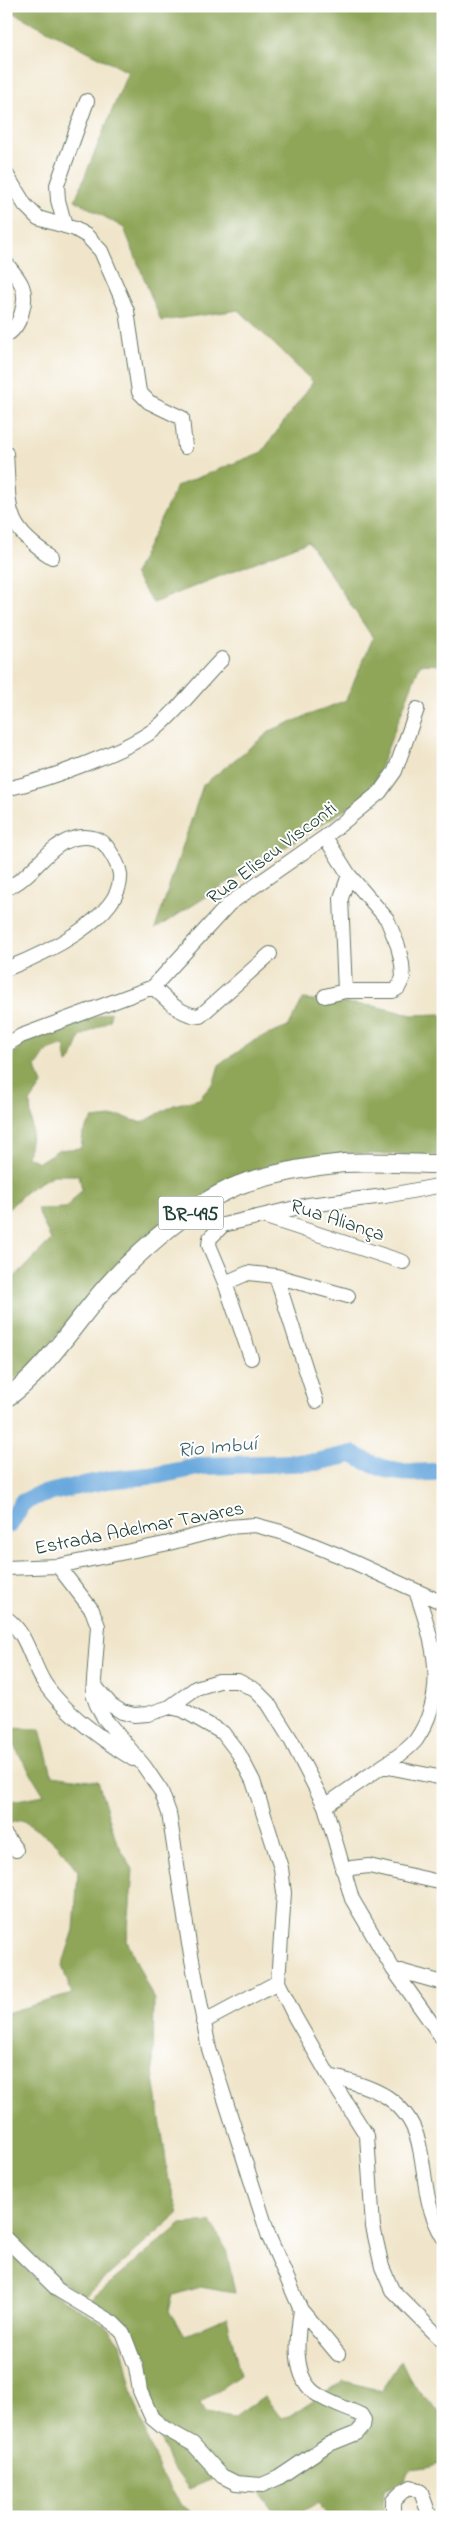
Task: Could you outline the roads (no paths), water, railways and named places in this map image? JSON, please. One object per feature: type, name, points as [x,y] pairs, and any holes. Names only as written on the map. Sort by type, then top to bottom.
[{"type":"main road","name":"BR-495","points":[[6,1398],[30,1377],[108,1285],[174,1225],[211,1200],[246,1183],[282,1174],[336,1165],[443,1164]]},
{"type":"street","points":[[65,226],[58,200],[57,185],[87,101]]},
{"type":"street","points":[[6,174],[25,205],[38,218],[65,226],[87,236],[102,251],[128,311],[138,392],[149,402],[182,418],[185,448]]},
{"type":"street","points":[[6,263],[22,285],[24,295],[16,326],[6,336]]},
{"type":"street","points":[[6,453],[9,508],[16,526],[29,541],[52,557]]},
{"type":"street","points":[[6,789],[76,767],[143,736],[159,726],[222,659]]},
{"type":"street","name":"Rua Eliseu Visconti","points":[[6,1045],[21,1036],[153,987],[229,904],[326,837],[380,792],[395,771],[417,709]]},
{"type":"street","points":[[6,888],[27,877],[63,842],[77,837],[94,837],[108,847],[120,872],[119,883],[112,898],[86,928],[64,942],[6,969]]},
{"type":"street","points":[[325,996],[345,991],[393,990],[398,988],[403,978],[398,946],[387,919],[350,875],[326,837]]},
{"type":"street","points":[[345,991],[341,898],[350,875]]},
{"type":"street","points":[[153,987],[178,1009],[190,1016],[200,1016],[270,954]]},
{"type":"street","points":[[251,1358],[225,1283],[209,1245],[210,1238],[224,1225],[308,1205],[385,1196],[443,1185]]},
{"type":"street","name":"Rua Aliança","points":[[260,1215],[403,1262]]},
{"type":"street","points":[[225,1283],[248,1273],[276,1276],[348,1296]]},
{"type":"street","points":[[276,1276],[316,1401]]},
{"type":"street","name":"Estrada Adelmar Tavares","points":[[6,1568],[58,1566],[230,1527],[255,1524],[338,1555],[443,1603]]},
{"type":"street","points":[[58,1566],[92,1610],[98,1626],[93,1694],[104,1718],[144,1766],[161,1791],[169,1813],[209,2049],[248,2177],[272,2245],[301,2310],[338,2354]]},
{"type":"street","points":[[324,1806],[416,1741],[426,1726],[440,1689],[436,1649],[416,1591]]},
{"type":"street","points":[[6,1618],[25,1637],[34,1663],[51,1691],[92,1731],[144,1766]]},
{"type":"street","points":[[94,1685],[112,1705],[122,1712],[134,1715],[148,1714],[170,1707],[196,1688],[219,1681],[238,1681],[255,1690],[268,1703],[291,1740],[324,1806],[352,1899],[393,1968],[443,2039]]},
{"type":"street","points":[[170,1707],[183,1710],[224,1733],[239,1754],[253,1781],[281,1868],[284,1893],[278,1982],[294,2017],[328,2076],[367,2136],[373,2227],[382,2267],[392,2290],[443,2341]]},
{"type":"street","points":[[383,1766],[443,1778]]},
{"type":"street","points":[[6,1836],[16,1850]]},
{"type":"street","points":[[342,1869],[369,1866],[443,1883]]},
{"type":"street","points":[[393,1968],[443,1983]]},
{"type":"street","points":[[203,2022],[278,1982]]},
{"type":"street","points":[[328,2076],[373,2089],[389,2098],[404,2112],[413,2127],[420,2148],[425,2194],[443,2237]]},
{"type":"street","points":[[6,2239],[58,2290],[113,2323],[123,2333],[136,2367],[140,2391],[152,2418],[164,2428],[193,2444],[222,2476],[236,2483],[262,2486],[278,2478],[326,2445],[357,2432],[363,2426],[364,2420],[361,2415],[316,2394],[305,2382],[298,2358],[301,2310]]},
{"type":"street","points":[[393,2517],[394,2501],[402,2492],[411,2487],[421,2492],[430,2517]]},
{"type":"waterway","name":"Rio Imbuí","points":[[6,1524],[10,1524],[22,1503],[36,1496],[107,1480],[159,1475],[203,1466],[316,1462],[352,1454],[376,1466],[406,1473],[443,1471]]}]
